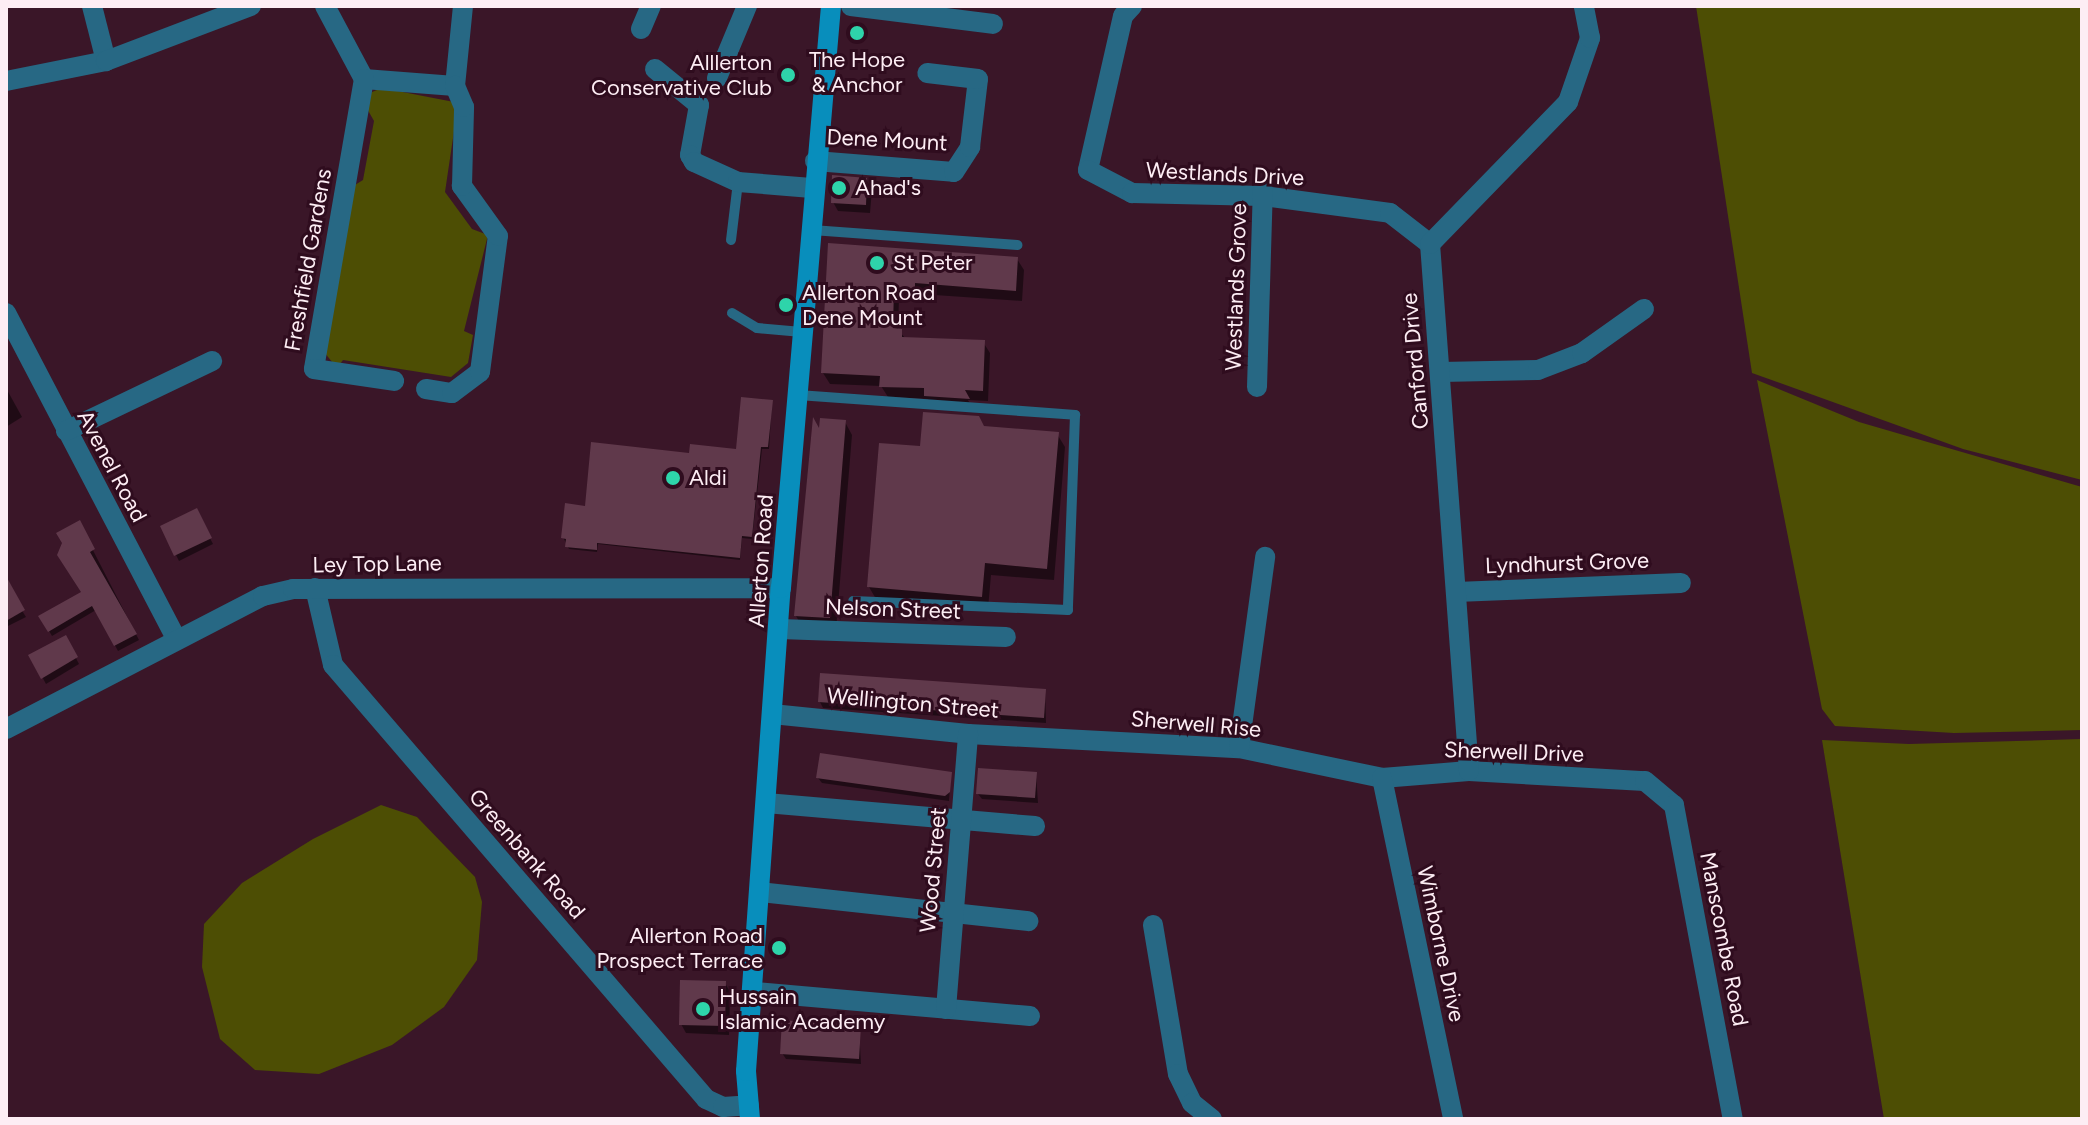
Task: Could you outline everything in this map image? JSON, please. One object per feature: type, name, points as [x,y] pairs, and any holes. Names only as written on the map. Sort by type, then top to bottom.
[{"type":"street","points":[[92,6],[106,61]]},
{"type":"street","points":[[6,81],[106,61],[251,6]]},
{"type":"street","points":[[325,6],[364,79],[455,86]]},
{"type":"street","points":[[426,389],[452,393],[480,372],[498,236],[462,186],[464,107],[455,86],[463,6]]},
{"type":"street","points":[[641,29],[651,6]]},
{"type":"street","points":[[717,78],[747,6]]},
{"type":"street","name":"Allerton Road","points":[[750,1112],[746,1071],[755,992],[781,588],[812,188],[831,6]]},
{"type":"street","points":[[851,6],[993,24]]},
{"type":"street","name":"Westlands Drive","points":[[1132,6],[1123,16],[1088,170],[1132,193],[1263,192],[1390,213],[1430,244]]},
{"type":"street","points":[[1430,244],[1568,102],[1590,38],[1584,6]]},
{"type":"street","points":[[655,69],[699,105],[690,155],[694,162],[738,182],[812,188]]},
{"type":"street","name":"Dene Mount","points":[[815,161],[954,172],[970,147],[978,79],[927,73]]},
{"type":"street","name":"Freshfield Gardens","points":[[364,79],[314,369],[394,381]]},
{"type":"street","name":"Westlands Grove","points":[[1257,387],[1263,192]]},
{"type":"street","name":"Canford Drive","points":[[1430,244],[1469,771]]},
{"type":"street","points":[[1441,372],[1538,370],[1582,353],[1644,309]]},
{"type":"street","name":"Avenel Road","points":[[6,313],[177,640]]},
{"type":"street","points":[[66,431],[212,361]]},
{"type":"street","points":[[1239,748],[1265,557]]},
{"type":"street","name":"Lyndhurst Grove","points":[[1456,592],[1681,583]]},
{"type":"street","name":"Ley Top Lane","points":[[6,729],[263,596],[315,588],[781,588]]},
{"type":"street","name":"Greenbank Road","points":[[315,588],[333,665],[706,1099],[723,1107],[750,1112]]},
{"type":"street","name":"Nelson Street","points":[[780,629],[1006,637]]},
{"type":"street","name":"Wellington Street","points":[[772,714],[968,734],[1050,738]]},
{"type":"street","name":"Wood Street","points":[[946,1009],[968,734]]},
{"type":"street","name":"Sherwell Rise","points":[[1050,738],[1239,748],[1382,778]]},
{"type":"street","name":"Sherwell Drive","points":[[1382,778],[1469,771],[1645,781]]},
{"type":"street","name":"Wimborne Drive","points":[[1382,778],[1453,1119]]},
{"type":"street","name":"Manscombe Road","points":[[1645,781],[1674,805],[1733,1119]]},
{"type":"street","points":[[766,803],[1035,826]]},
{"type":"street","points":[[760,892],[1028,921]]},
{"type":"street","points":[[1153,925],[1178,1074],[1192,1103],[1212,1119]]},
{"type":"street","points":[[755,992],[1030,1016]]},
{"type":"lane","points":[[731,240],[738,182]]},
{"type":"lane","points":[[810,230],[1017,245]]},
{"type":"lane","points":[[732,313],[757,328],[802,332]]},
{"type":"lane","points":[[798,395],[907,407],[916,400],[1075,415],[1068,610],[853,601]]},
{"type":"shaded area","points":[[1696,6],[2082,6],[2082,480],[1963,449],[1752,373]]},
{"type":"shaded area","points":[[382,88],[454,102],[457,111],[445,192],[472,229],[488,235],[464,331],[473,335],[468,363],[451,377],[343,360],[337,368],[324,352],[350,188],[363,180],[374,121],[365,105],[372,92]]},
{"type":"shaded area","points":[[1757,380],[1859,422],[2082,487],[2082,730],[1954,733],[1835,726],[1822,709]]},
{"type":"shaded area","points":[[2082,739],[2082,1119],[1884,1119],[1822,740],[1909,744]]},
{"type":"shaded area","points":[[381,805],[417,817],[475,877],[482,902],[477,960],[444,1007],[392,1045],[319,1074],[255,1070],[220,1039],[202,967],[204,924],[242,883],[313,839]]},
{"type":"building","points":[[832,175],[867,178],[866,205],[831,203]]},
{"type":"building","points":[[828,243],[1018,257],[1016,291],[915,283],[915,289],[894,288],[893,328],[902,329],[902,337],[985,340],[983,391],[965,390],[970,399],[924,396],[924,388],[879,387],[880,376],[821,373]]},
{"type":"building","name":"Aldi","points":[[741,397],[773,400],[768,447],[761,447],[752,537],[742,536],[740,558],[597,543],[597,550],[565,547],[566,539],[561,538],[565,503],[585,506],[591,442],[689,453],[690,444],[736,449]]},
{"type":"building","points":[[923,412],[979,416],[984,426],[1059,432],[1047,569],[985,563],[982,597],[867,587],[879,443],[920,446]]},
{"type":"building","points":[[813,417],[819,428],[820,418],[846,420],[830,618],[794,616]]},
{"type":"building","points":[[197,508],[212,538],[174,556],[160,526]]},
{"type":"building","points":[[80,520],[95,549],[90,552],[137,634],[114,646],[92,606],[48,632],[38,616],[81,592],[57,555],[62,543],[56,533]]},
{"type":"building","points":[[6,576],[25,610],[6,621]]},
{"type":"building","points":[[66,635],[78,657],[41,679],[28,655]]},
{"type":"building","points":[[820,673],[1046,689],[1044,718],[818,702]]},
{"type":"building","points":[[820,753],[952,772],[950,792],[945,796],[816,778]]},
{"type":"building","points":[[978,768],[1037,772],[1035,798],[976,794]]},
{"type":"building","name":"Hussain Islamic Academy","points":[[680,980],[726,981],[725,1026],[679,1025]]},
{"type":"building","points":[[782,1020],[861,1026],[859,1059],[780,1054]]},
{"type":"place","name":"The Hope & Anchor","points":[[857,33]]},
{"type":"place","name":"Alllerton Conservative Club","points":[[788,75]]},
{"type":"place","name":"Ahad's","points":[[839,188]]},
{"type":"place","name":"St Peter","points":[[877,263]]},
{"type":"place","name":"Allerton Road Dene Mount","points":[[786,305]]},
{"type":"place","name":"Aldi","points":[[673,478]]},
{"type":"place","name":"Allerton Road Prospect Terrace","points":[[779,948]]},
{"type":"place","name":"Hussain Islamic Academy","points":[[703,1009]]}]
